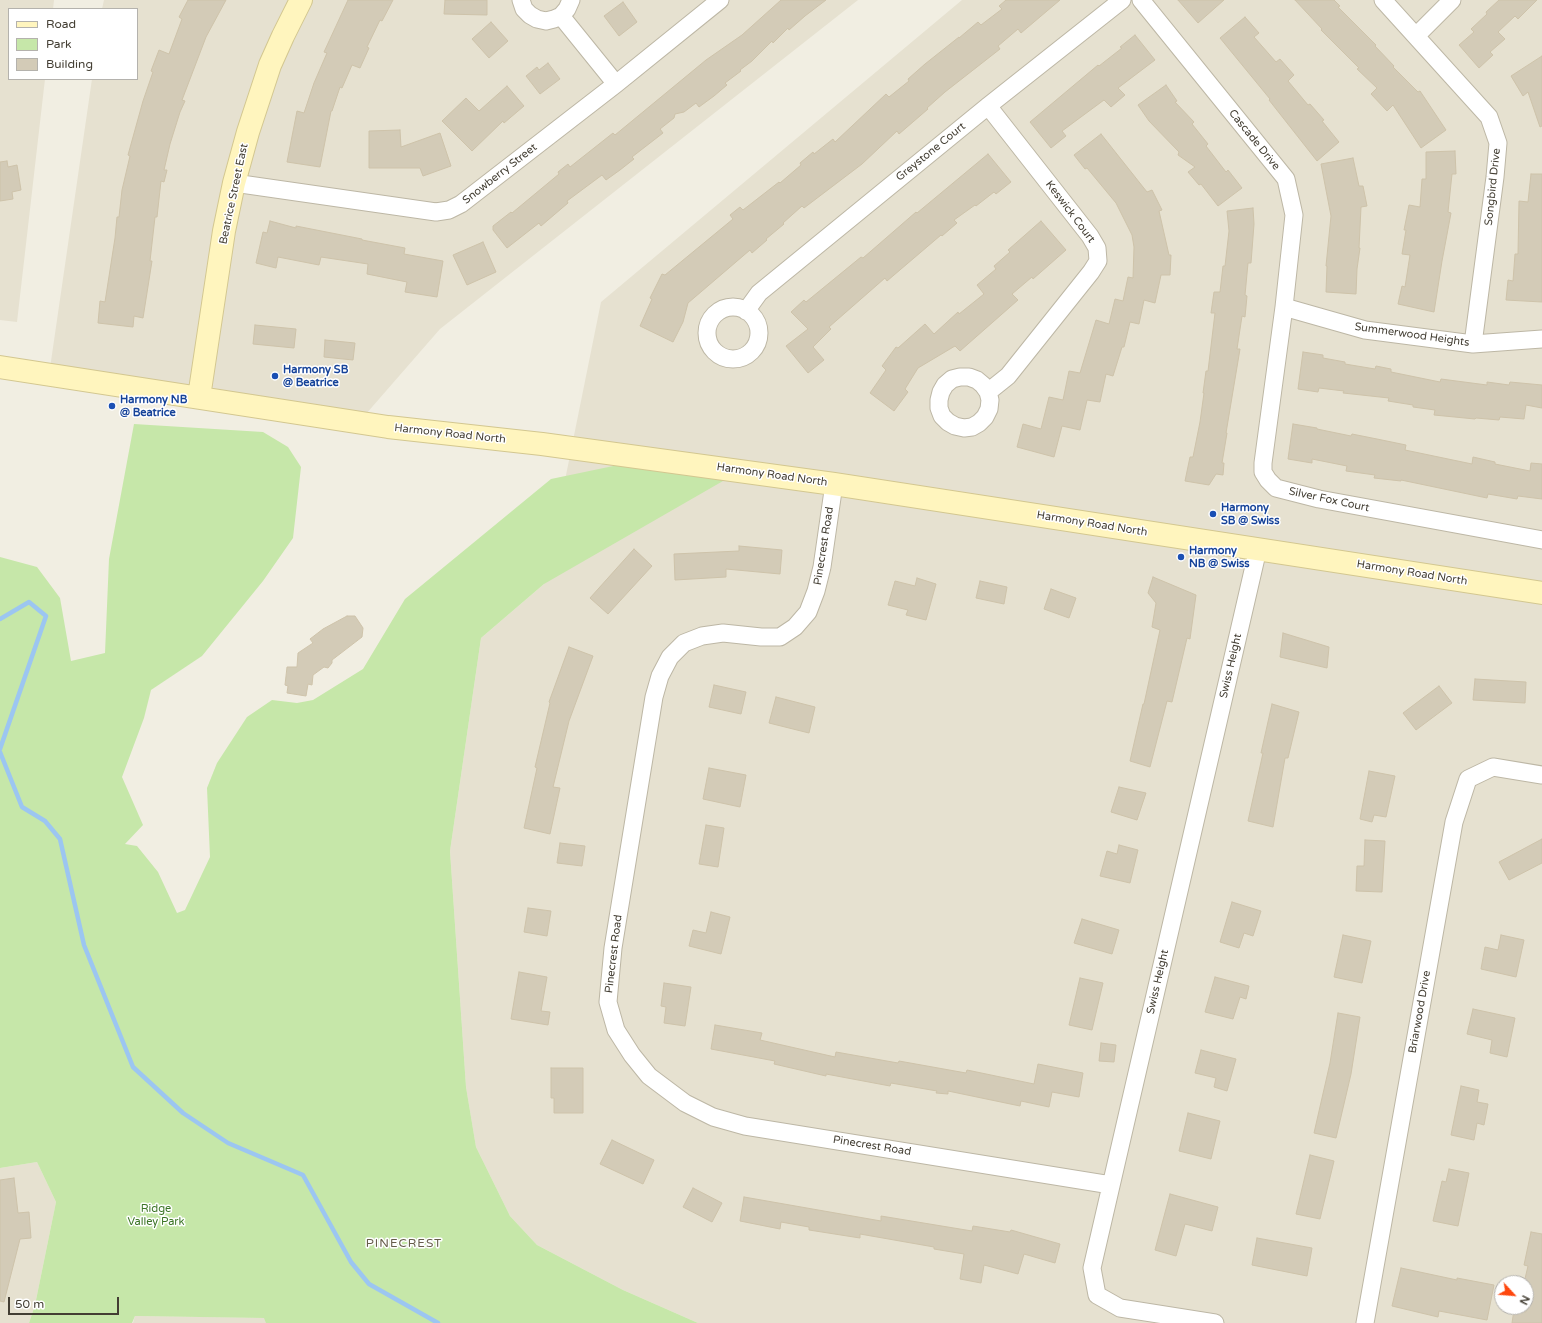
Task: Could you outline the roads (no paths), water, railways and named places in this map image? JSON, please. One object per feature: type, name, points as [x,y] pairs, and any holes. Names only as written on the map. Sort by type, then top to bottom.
[{"type":"main road","name":"Beatrice Street East","points":[[199,397],[224,231],[234,183],[248,132],[270,65],[301,0]]},
{"type":"main road","name":"Harmony Road North","points":[[0,367],[388,427],[542,444],[834,484],[1542,593]]},
{"type":"street","points":[[521,0],[524,9],[530,15],[546,21],[561,16],[567,9],[571,0]]},
{"type":"street","name":"Snowberry Street","points":[[234,183],[436,212],[449,210],[461,204],[616,84],[720,0]]},
{"type":"street","name":"Greystone Court","points":[[746,311],[759,293],[988,106],[1122,0]]},
{"type":"street","name":"Cascade Drive","points":[[1141,0],[1286,179],[1294,215],[1284,307]]},
{"type":"street","name":"Songbird Drive","points":[[1383,0],[1489,117],[1498,143],[1495,178],[1473,344]]},
{"type":"street","points":[[1416,36],[1452,0]]},
{"type":"street","points":[[561,16],[616,84]]},
{"type":"street","name":"Keswick Court","points":[[988,106],[1090,236],[1097,248],[1098,261],[1091,272],[1008,376],[998,386],[988,392]]},
{"type":"street","name":"Summerwood Heights","points":[[1284,307],[1366,330],[1473,344],[1542,339]]},
{"type":"street","name":"Silver Fox Court","points":[[1284,307],[1263,463],[1263,472],[1276,488],[1319,499],[1542,540]]},
{"type":"street","name":"Pinecrest Road","points":[[834,484],[822,566],[816,591],[808,612],[794,627],[780,638],[723,633],[702,636],[690,640],[684,643],[670,657],[660,676],[654,697],[612,948],[608,1002],[616,1030],[632,1055],[649,1076],[685,1103],[713,1117],[745,1126],[1111,1185]]},
{"type":"street","name":"Swiss Height","points":[[1215,1323],[1120,1308],[1097,1295],[1092,1268],[1258,549]]},
{"type":"street","name":"Briarwood Drive","points":[[1365,1323],[1454,822],[1468,779],[1493,767],[1542,775]]},
{"type":"waterway","points":[[0,619],[29,602],[46,616],[0,749]]},
{"type":"waterway","points":[[0,752],[22,807],[45,821],[60,839],[84,945],[133,1067],[183,1113],[228,1143],[303,1175],[351,1262],[369,1284],[438,1323]]},
{"type":"place","name":"Harmony SB @ Beatrice","points":[[275,376]]},
{"type":"place","name":"Harmony NB @ Beatrice","points":[[112,406]]},
{"type":"place","name":"Harmony SB @ Swiss","points":[[1213,514]]},
{"type":"place","name":"Harmony NB @ Swiss","points":[[1181,557]]},
{"type":"district","name":"PINECREST","points":[[404,1244]]},
{"type":"park label","name":"Ridge Valley Park","points":[[156,1215]]}]
